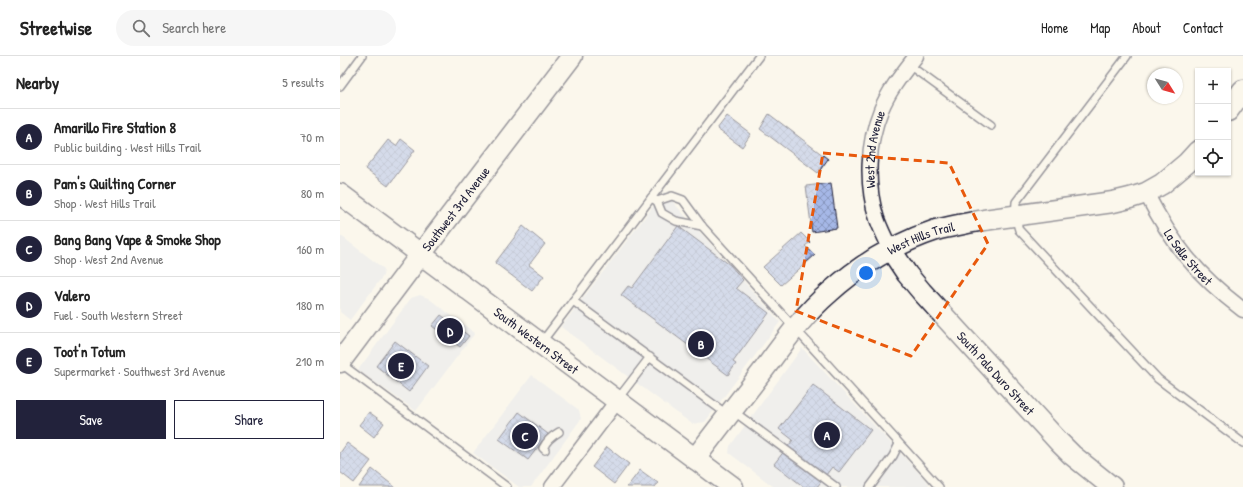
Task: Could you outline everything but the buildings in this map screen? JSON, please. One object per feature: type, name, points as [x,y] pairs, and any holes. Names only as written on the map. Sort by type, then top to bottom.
[{"type":"street","name":"Southwest 3rd Avenue","points":[[340,362],[572,56]]},
{"type":"street","name":"West 2nd Avenue","points":[[891,250],[877,218],[870,165],[875,128],[881,110],[895,84],[912,60]]},
{"type":"street","points":[[1231,107],[1243,90]]},
{"type":"street","name":"West Hills Trail","points":[[695,459],[795,328],[829,293],[850,276],[891,250],[937,230],[984,220],[1114,202],[1146,193],[1174,175],[1195,153]]},
{"type":"street","name":"La Salle Street","points":[[1146,193],[1169,235],[1182,253],[1211,284],[1243,310]]},
{"type":"street","name":"South Western Street","points":[[340,194],[733,487]]},
{"type":"street","name":"South Palo Duro Street","points":[[891,250],[917,286],[1072,455],[1112,487]]},
{"type":"street","points":[[552,487],[617,401]]},
{"type":"lane","points":[[340,86],[362,56]]},
{"type":"lane","points":[[541,344],[654,199],[759,56]]},
{"type":"lane","points":[[1127,56],[1016,202],[1015,216],[1018,230],[1158,379],[1243,443]]},
{"type":"lane","points":[[912,60],[991,125]]},
{"type":"lane","points":[[654,199],[672,196],[683,200],[702,226],[939,487]]},
{"type":"lane","points":[[654,199],[662,213],[676,221],[702,226]]},
{"type":"lane","points":[[573,301],[650,357],[836,487]]},
{"type":"lane","points":[[617,401],[650,357]]},
{"type":"lane","points":[[340,362],[507,487]]},
{"type":"lane","points":[[545,450],[543,448],[544,445],[551,436],[559,432]]},
{"type":"lane","points":[[870,487],[893,456],[899,444]]},
{"type":"highlighted area","points":[[823,153],[949,163],[988,244],[911,356],[796,311]]},
{"type":"shaded area","points":[[664,192],[780,322],[705,422],[692,424],[561,327]]},
{"type":"shaded area","points":[[340,235],[384,269],[383,276],[350,320],[340,312]]},
{"type":"shaded area","points":[[420,295],[428,298],[475,333],[416,411],[358,370],[411,298]]},
{"type":"shaded area","points":[[802,348],[929,484],[927,487],[774,487],[729,453],[730,446]]},
{"type":"shaded area","points":[[532,375],[579,410],[581,419],[531,487],[519,487],[473,453]]},
{"type":"place","name":"Valero","points":[[450,331]]},
{"type":"place","name":"Pam's Quilting Corner","points":[[701,344]]},
{"type":"place","name":"Toot'n Totum","points":[[401,366]]},
{"type":"place","name":"Amarillo Fire Station 8","points":[[827,435]]},
{"type":"place","name":"Bang Bang Vape & Smoke Shop","points":[[525,436]]}]
